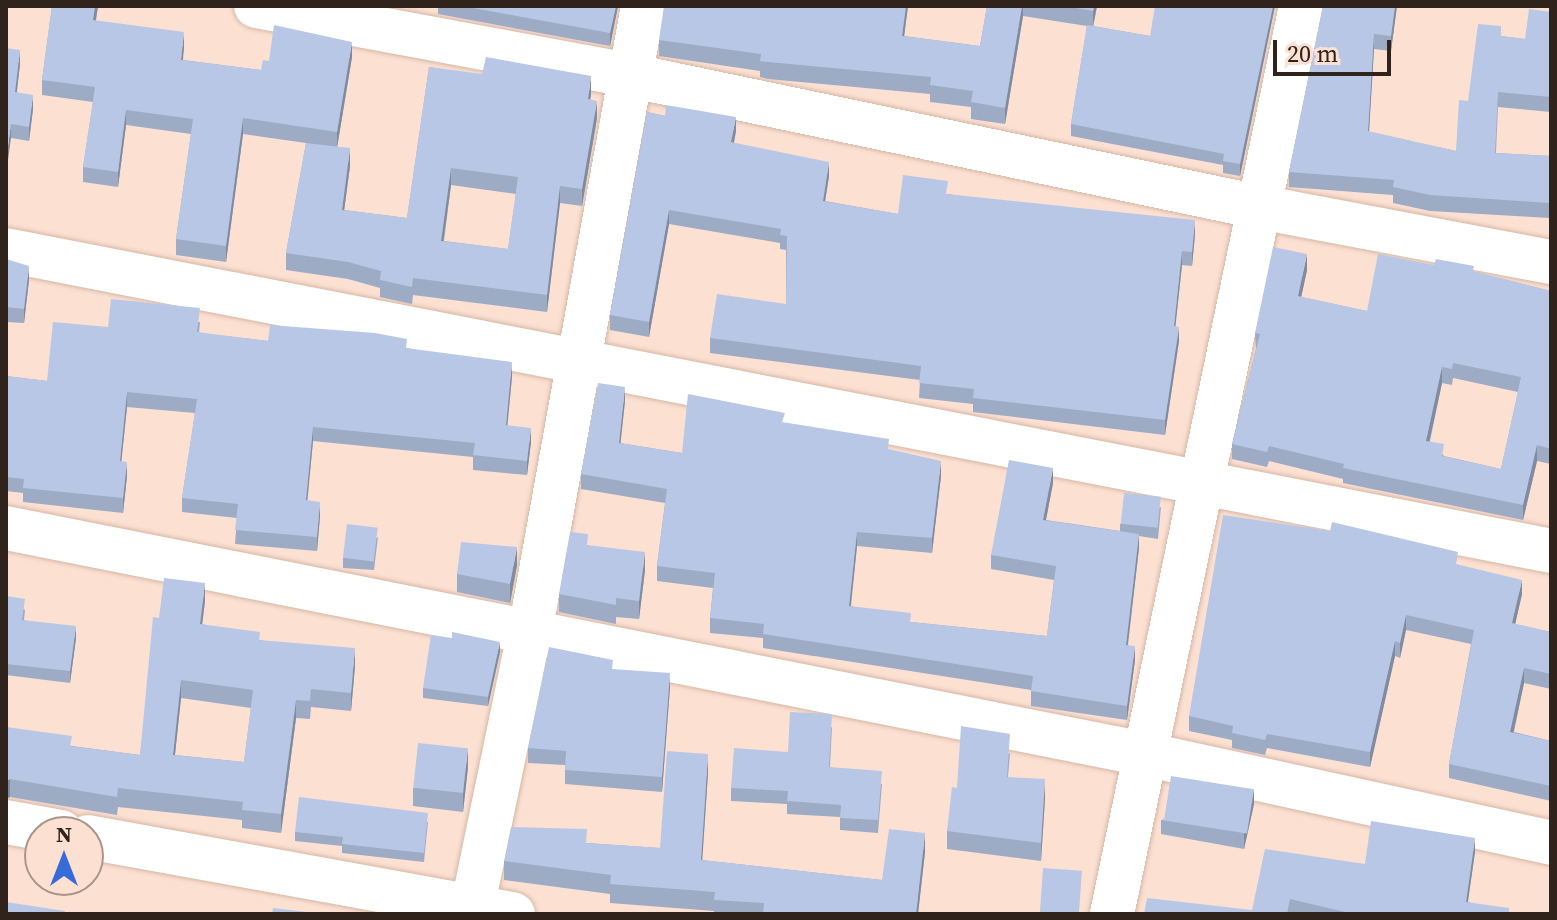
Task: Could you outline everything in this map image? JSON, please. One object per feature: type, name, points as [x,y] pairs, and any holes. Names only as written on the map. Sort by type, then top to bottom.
[{"type":"street","points":[[256,6],[628,75],[1259,207],[1551,262]]},
{"type":"street","points":[[104,840],[485,911],[529,630],[643,6]]},
{"type":"street","points":[[1112,914],[1301,6]]},
{"type":"street","points":[[6,250],[1551,551]]},
{"type":"street","points":[[6,528],[1144,754],[1551,843]]},
{"type":"building","points":[[52,6],[95,6],[93,20],[184,32],[181,60],[261,70],[263,60],[269,61],[274,25],[352,42],[337,132],[243,118],[226,246],[176,239],[193,119],[126,110],[118,172],[83,167],[95,87],[42,80]]},
{"type":"building","points":[[462,6],[616,6],[610,33]]},
{"type":"building","points":[[664,6],[906,6],[902,36],[980,46],[987,6],[1022,6],[1005,108],[971,102],[973,91],[930,85],[931,77],[760,61],[761,54],[659,40]]},
{"type":"building","points":[[1064,6],[1094,6],[1093,11]]},
{"type":"building","points":[[1155,6],[1273,6],[1240,164],[1223,161],[1224,154],[1071,124],[1087,25],[1150,36]]},
{"type":"building","points":[[1323,6],[1395,6],[1391,36],[1374,34],[1368,131],[1456,151],[1459,100],[1468,101],[1478,24],[1501,26],[1501,36],[1525,39],[1529,9],[1551,12],[1551,97],[1498,92],[1495,153],[1551,156],[1549,203],[1430,195],[1393,187],[1394,180],[1289,172]]},
{"type":"building","points":[[6,48],[20,50],[15,92],[33,95],[29,127],[11,124],[6,161]]},
{"type":"building","points":[[486,57],[591,76],[588,99],[597,101],[582,189],[560,186],[547,295],[413,278],[412,287],[380,280],[381,271],[348,262],[286,253],[306,143],[350,148],[342,210],[407,218],[429,67],[482,74]],"holes":[[[451,168],[518,177],[508,249],[441,241]]]},
{"type":"building","points":[[666,105],[736,117],[731,142],[829,162],[823,201],[898,214],[903,175],[948,181],[946,194],[1195,220],[1192,252],[1182,251],[1174,326],[1179,327],[1165,420],[973,398],[974,389],[919,383],[921,366],[710,338],[717,294],[786,304],[787,236],[780,235],[781,229],[669,210],[649,322],[610,315],[647,112],[665,116]]},
{"type":"building","points":[[1273,247],[1307,254],[1298,296],[1367,311],[1378,254],[1434,265],[1436,259],[1474,266],[1473,271],[1551,291],[1551,449],[1537,445],[1523,505],[1343,468],[1344,464],[1269,446],[1267,452],[1232,444],[1260,334],[1255,333]],"holes":[[[1453,363],[1521,377],[1501,469],[1442,456],[1444,444],[1426,441],[1442,367],[1452,369]]]},
{"type":"building","points":[[6,259],[29,266],[24,309],[6,307]]},
{"type":"building","points":[[111,299],[200,308],[197,332],[268,341],[270,325],[375,333],[407,339],[406,348],[512,362],[506,425],[531,428],[527,461],[473,455],[475,443],[313,427],[306,500],[320,502],[317,537],[235,530],[238,504],[182,498],[197,399],[127,392],[120,461],[127,462],[123,498],[23,488],[24,479],[6,477],[6,376],[47,381],[53,322],[108,327]]},
{"type":"building","points":[[598,383],[625,387],[619,443],[682,453],[688,394],[785,413],[782,422],[889,439],[888,449],[941,461],[932,538],[857,532],[849,606],[911,613],[910,622],[1047,636],[1056,566],[991,555],[1009,460],[1053,468],[1043,520],[1139,534],[1126,645],[1135,646],[1127,706],[1031,691],[1033,676],[763,634],[764,624],[710,618],[715,573],[657,566],[667,489],[581,474]]},
{"type":"building","points":[[1124,493],[1161,497],[1158,528],[1121,524]]},
{"type":"building","points":[[1223,515],[1330,531],[1332,522],[1458,552],[1456,564],[1522,580],[1512,623],[1551,632],[1551,674],[1524,668],[1510,732],[1551,741],[1551,786],[1449,764],[1474,630],[1406,615],[1400,643],[1395,641],[1370,752],[1267,734],[1265,740],[1232,733],[1233,726],[1189,716]]},
{"type":"building","points":[[347,524],[378,528],[374,562],[343,558]]},
{"type":"building","points":[[570,532],[588,534],[587,545],[645,552],[639,601],[616,598],[616,605],[559,594]]},
{"type":"building","points":[[461,542],[517,547],[510,584],[457,574]]},
{"type":"building","points":[[164,578],[205,583],[200,624],[260,632],[259,640],[355,648],[351,693],[311,689],[310,701],[296,700],[281,814],[242,810],[243,802],[118,788],[117,797],[10,779],[6,781],[6,727],[72,736],[70,746],[140,755],[153,617],[159,618]],"holes":[[[181,680],[253,690],[244,762],[173,755]]]},
{"type":"building","points":[[6,596],[25,599],[22,620],[76,626],[70,671],[6,664]]},
{"type":"building","points":[[452,632],[500,642],[488,697],[423,688],[431,635],[452,638]]},
{"type":"building","points":[[549,647],[613,660],[612,669],[670,673],[662,777],[565,770],[566,751],[528,748]]},
{"type":"building","points":[[790,712],[832,714],[829,767],[882,771],[878,820],[840,818],[841,805],[787,801],[788,791],[731,788],[734,748],[788,752]]},
{"type":"building","points":[[961,726],[1010,734],[1007,777],[1045,779],[1041,843],[947,831],[952,787],[957,788]]},
{"type":"building","points":[[418,743],[468,748],[463,793],[413,788]]},
{"type":"building","points":[[667,751],[708,754],[701,860],[882,880],[889,829],[925,833],[916,914],[763,914],[764,903],[714,900],[715,892],[610,884],[611,875],[504,861],[511,827],[587,829],[586,843],[660,848]]},
{"type":"building","points":[[1171,776],[1254,789],[1247,834],[1164,820]]},
{"type":"building","points":[[299,797],[428,813],[424,853],[342,844],[343,837],[295,832]]},
{"type":"building","points":[[1371,821],[1475,838],[1466,902],[1509,908],[1509,914],[1344,914],[1290,899],[1287,914],[1144,914],[1147,898],[1252,910],[1265,849],[1365,864]]},
{"type":"building","points":[[1043,868],[1082,871],[1079,914],[1040,914]]},
{"type":"building","points":[[6,902],[65,911],[64,914],[6,914]]},
{"type":"building","points":[[273,908],[324,914],[272,914]]}]
